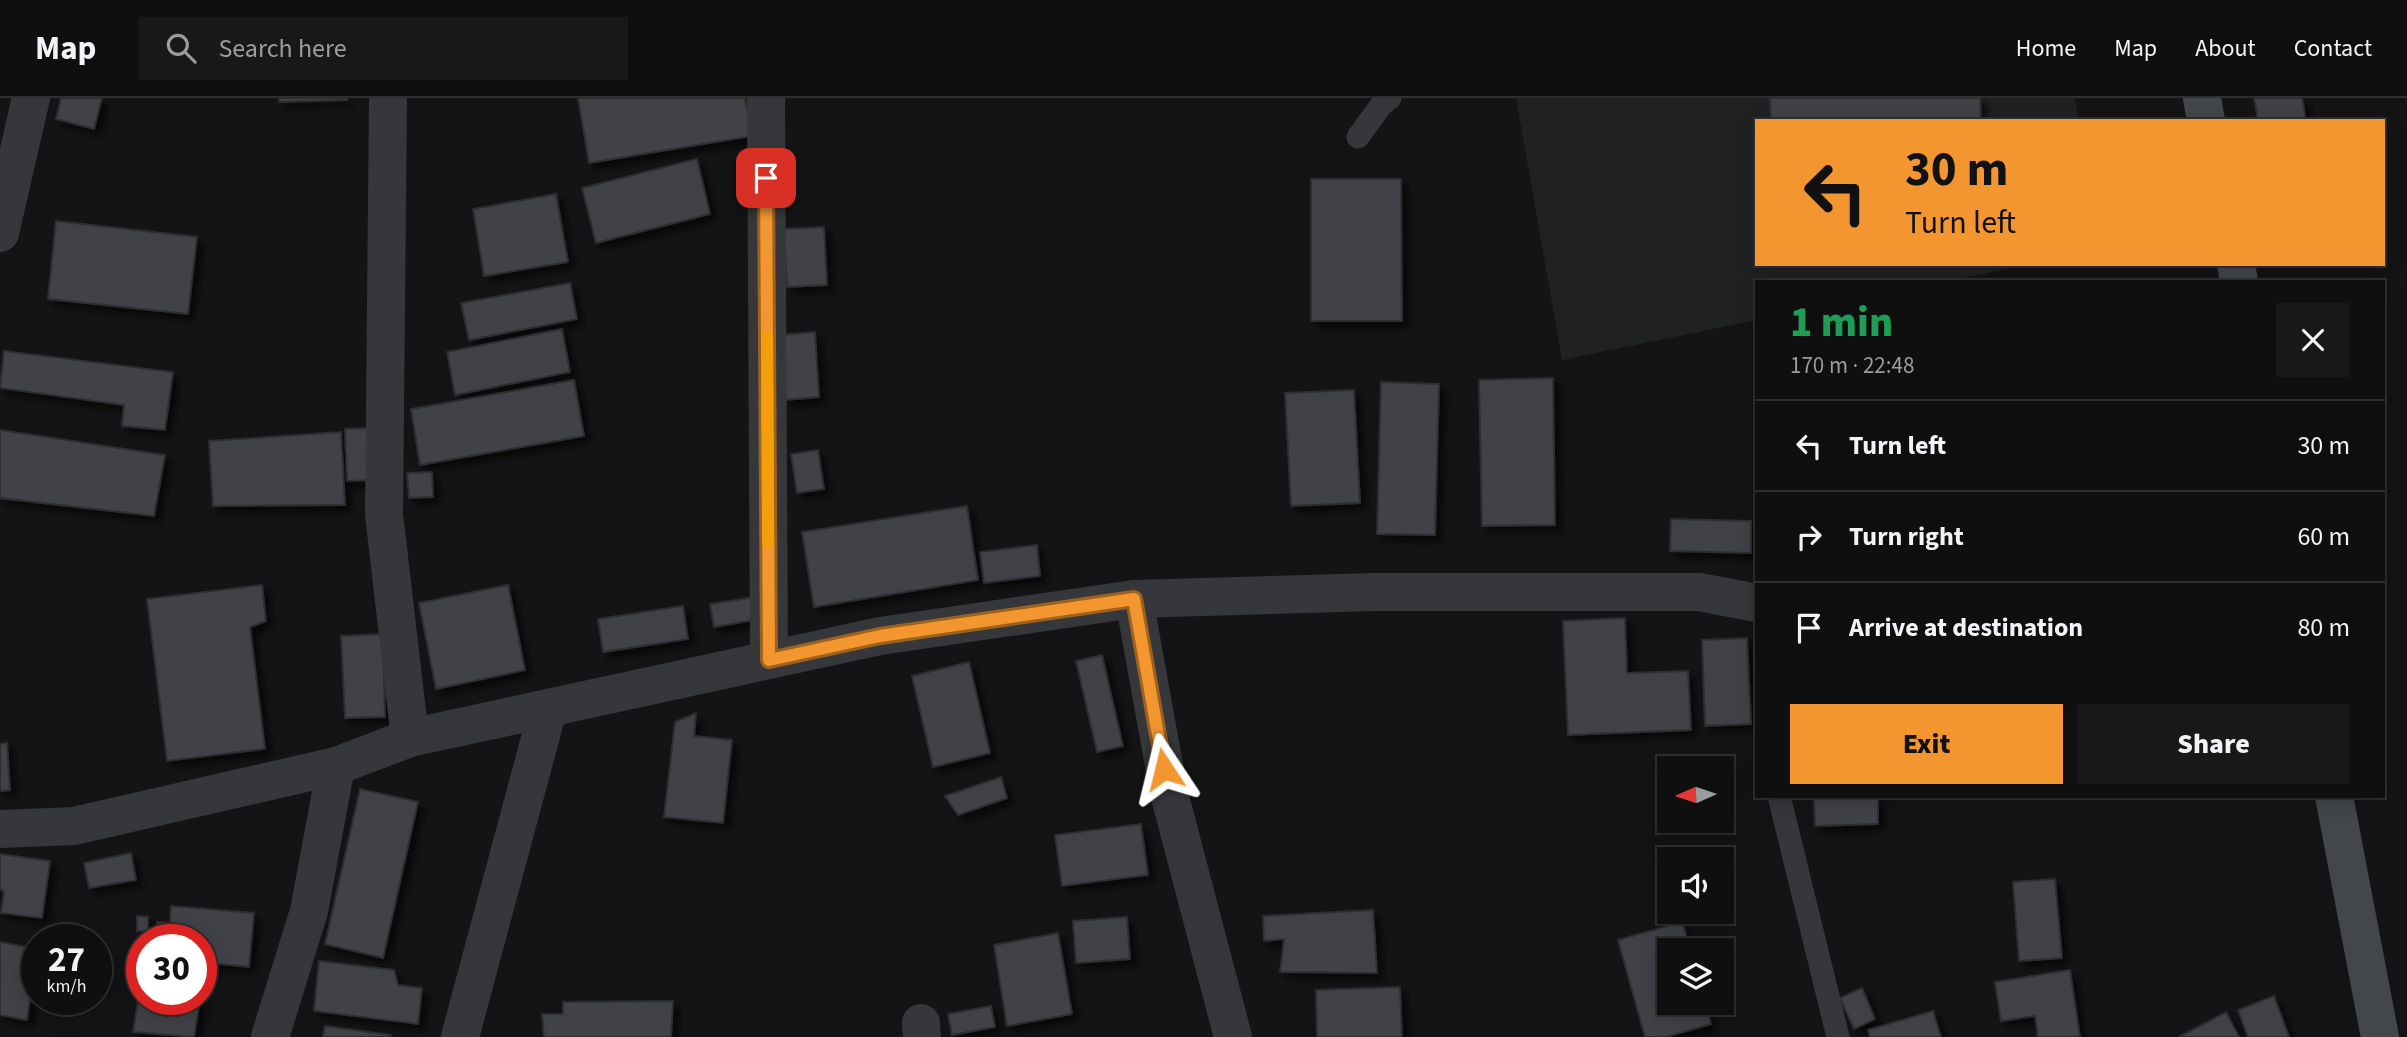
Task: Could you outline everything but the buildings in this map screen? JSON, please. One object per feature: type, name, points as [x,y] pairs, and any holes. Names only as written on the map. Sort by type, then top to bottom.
[{"type":"street","points":[[0,233],[32,98]]},
{"type":"street","points":[[388,98],[384,514],[410,738]]},
{"type":"street","points":[[766,98],[769,660]]},
{"type":"street","points":[[2202,98],[2206,119]]},
{"type":"street","points":[[0,829],[74,826],[336,766],[410,738],[880,636],[1134,599],[1375,592],[1699,592],[1755,603]]},
{"type":"street","points":[[1134,599],[1169,793],[1233,1037]]},
{"type":"street","points":[[460,1037],[548,709]]},
{"type":"street","points":[[270,1037],[309,911],[336,766]]},
{"type":"street","points":[[2334,798],[2380,1037]]},
{"type":"lane","points":[[1358,137],[1382,104],[1390,98]]},
{"type":"lane","points":[[1779,798],[1838,1037]]},
{"type":"shaded area","points":[[1516,98],[2075,98],[2079,119],[1755,119],[1755,266],[2020,266],[1954,280],[1755,280],[1755,320],[1562,360]]},
{"type":"slow traffic","points":[[767,337],[768,542]]},
{"type":"route","points":[[766,178],[769,660],[880,636],[999,621],[1134,599],[1164,769]]}]
